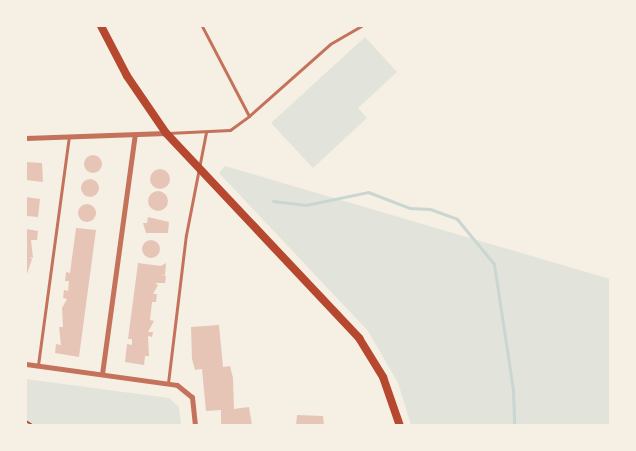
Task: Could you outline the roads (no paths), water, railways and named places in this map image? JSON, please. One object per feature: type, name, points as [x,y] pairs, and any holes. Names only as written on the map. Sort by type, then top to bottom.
[{"type":"main road","points":[[101,26],[127,76],[166,133],[359,338],[383,377],[400,426]]},
{"type":"street","points":[[26,138],[166,133]]},
{"type":"street","points":[[102,374],[135,134]]},
{"type":"street","points":[[26,364],[168,383],[183,388],[192,398],[195,426]]},
{"type":"lane","points":[[202,26],[249,116]]},
{"type":"lane","points":[[166,133],[230,130],[330,44],[361,26]]},
{"type":"lane","points":[[168,383],[196,166],[206,132]]},
{"type":"lane","points":[[38,365],[69,136]]},
{"type":"waterway","points":[[273,201],[306,205],[368,192],[410,208],[430,209],[457,219],[494,264],[513,390],[514,426]]}]
